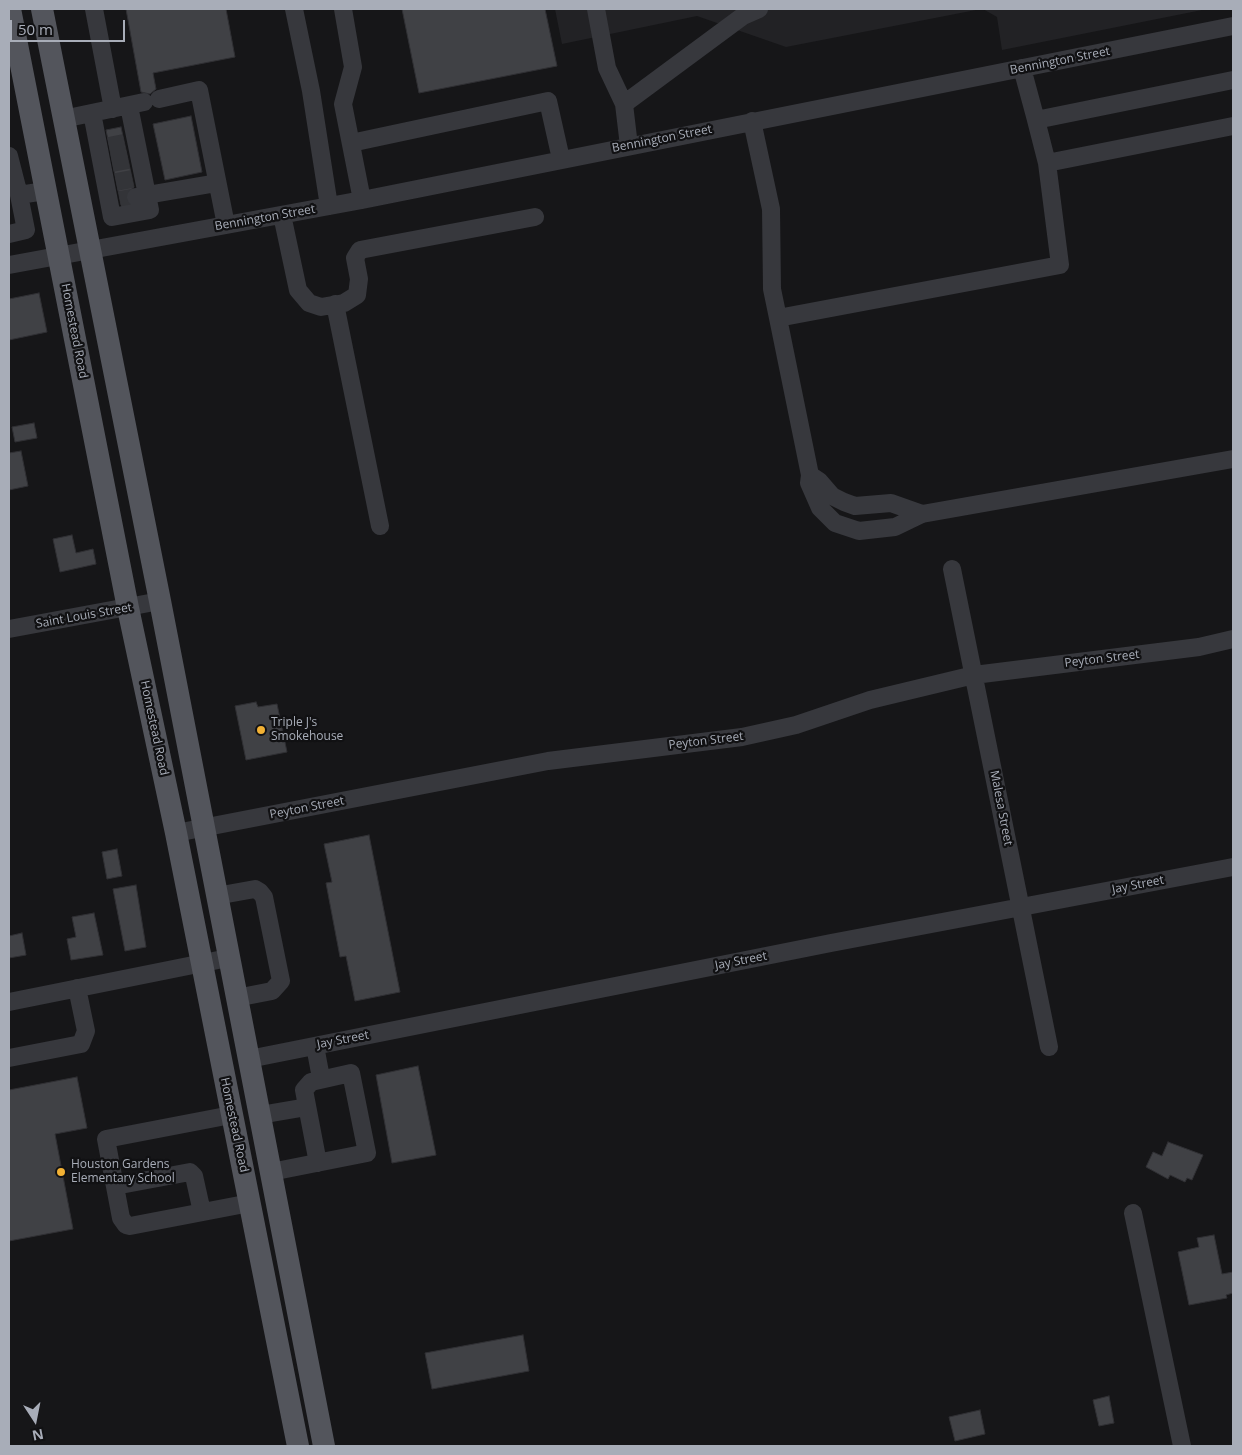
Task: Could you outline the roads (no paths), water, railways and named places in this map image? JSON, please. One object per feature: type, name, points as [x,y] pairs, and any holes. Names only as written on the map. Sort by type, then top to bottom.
[{"type":"main road","name":"Homestead Road","points":[[10,9],[128,608],[176,833],[298,1446]]},
{"type":"main road","points":[[42,9],[160,601],[324,1446]]},
{"type":"street","points":[[94,9],[136,104],[117,144],[124,190]]},
{"type":"street","points":[[294,9],[311,91],[329,206]]},
{"type":"street","points":[[342,9],[353,67],[344,104],[362,200]]},
{"type":"street","points":[[596,9],[608,68],[624,104],[629,146]]},
{"type":"street","points":[[624,104],[743,16],[760,9]]},
{"type":"street","name":"Bennington Street","points":[[9,265],[362,200],[1233,26]]},
{"type":"street","points":[[778,318],[1060,265],[1047,164],[1022,68]]},
{"type":"street","points":[[1036,120],[1233,80]]},
{"type":"street","points":[[63,119],[199,90],[226,225]]},
{"type":"street","points":[[351,143],[548,101],[561,159]]},
{"type":"street","points":[[92,113],[117,144],[124,190]]},
{"type":"street","points":[[752,121],[770,209],[772,289],[810,475],[809,483],[820,508],[835,522],[859,531],[895,527],[922,514],[1233,460]]},
{"type":"street","points":[[1047,164],[1233,126]]},
{"type":"street","points":[[9,156],[26,230],[9,234]]},
{"type":"street","points":[[80,196],[124,190],[217,183]]},
{"type":"street","points":[[19,195],[45,191]]},
{"type":"street","points":[[282,215],[298,290],[309,303],[321,307],[344,303],[357,294],[359,279],[355,258],[360,250],[536,218]]},
{"type":"street","points":[[335,304],[380,526]]},
{"type":"street","points":[[810,475],[819,481],[832,496],[855,506],[891,503],[922,514]]},
{"type":"street","name":"Malesa Street","points":[[952,569],[1050,1047]]},
{"type":"street","name":"Saint Louis Street","points":[[9,629],[160,601]]},
{"type":"street","name":"Peyton Street","points":[[176,833],[548,761],[742,737],[796,725],[870,700],[974,674],[1199,647],[1233,639]]},
{"type":"street","name":"Jay Street","points":[[249,1059],[831,943],[1233,867]]},
{"type":"street","points":[[216,896],[255,889],[264,897],[281,981],[278,987],[272,991],[236,998]]},
{"type":"street","points":[[9,1002],[228,958]]},
{"type":"street","points":[[9,1058],[81,1044],[86,1031],[77,988]]},
{"type":"street","points":[[315,1046],[321,1078]]},
{"type":"street","points":[[271,1172],[318,1163],[368,1153],[351,1072],[321,1078],[311,1082],[304,1090],[318,1163]]},
{"type":"street","points":[[260,1115],[307,1107]]},
{"type":"street","points":[[231,1115],[106,1139],[115,1186],[122,1218],[126,1225],[250,1203]]},
{"type":"street","points":[[115,1186],[190,1172],[194,1176],[202,1212]]},
{"type":"street","points":[[1134,1213],[1182,1446]]},
{"type":"tunnel","points":[[109,146],[124,143]]},
{"type":"tunnel","points":[[112,163],[128,160]]},
{"type":"tunnel","points":[[116,182],[132,179]]},
{"type":"tunnel","points":[[120,200],[136,197]]},
{"type":"place","name":"Triple J's Smokehouse","points":[[261,730]]},
{"type":"place","name":"Houston Gardens Elementary School","points":[[61,1172]]}]
